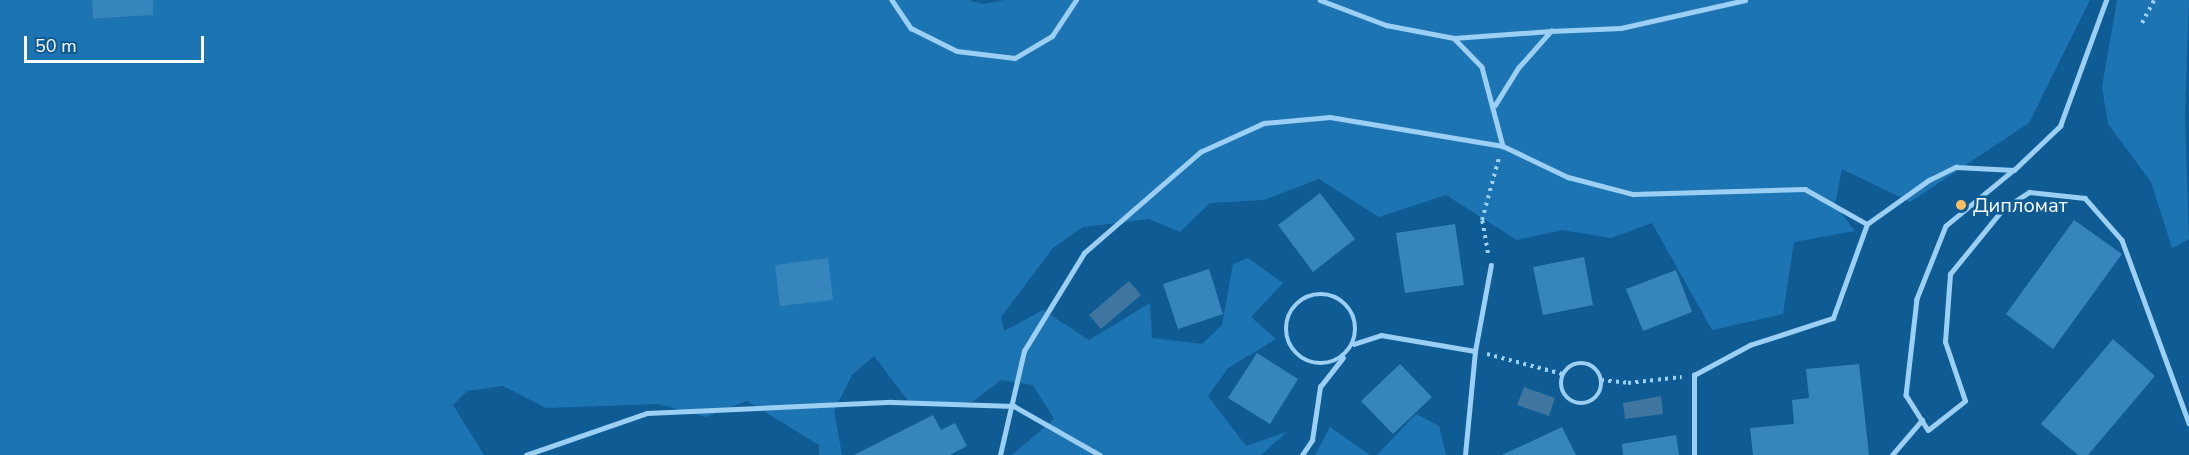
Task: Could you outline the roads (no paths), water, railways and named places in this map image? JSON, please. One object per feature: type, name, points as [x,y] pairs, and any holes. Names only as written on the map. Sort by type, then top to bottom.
[{"type":"lane","points":[[892,0],[911,28],[957,51],[1015,58],[1052,36],[1076,0]]},
{"type":"lane","points":[[1320,0],[1386,25],[1454,38],[1621,28],[1745,0]]},
{"type":"lane","points":[[2106,0],[2060,126],[2014,170],[1946,226],[1917,299],[1906,395],[1928,430],[1965,401],[1945,342],[1950,274],[2003,209],[2029,192],[2085,198],[2122,240],[2189,423]]},
{"type":"lane","points":[[1495,105],[1518,68],[1551,31]]},
{"type":"lane","points":[[1454,38],[1482,67],[1495,105],[1503,146]]},
{"type":"lane","points":[[1000,455],[1014,406],[1024,351],[1084,253],[1200,152],[1264,123],[1330,117],[1503,146],[1568,177],[1633,194],[1806,189],[1867,224]]},
{"type":"lane","points":[[1694,455],[1694,375],[1750,345],[1833,318],[1867,224],[1956,166],[2014,170]]},
{"type":"lane","points":[[1465,455],[1475,351],[1491,265]]},
{"type":"lane","points":[[1302,455],[1312,441],[1320,387],[1343,358],[1354,344],[1357,325],[1351,308],[1336,296],[1318,293],[1300,300],[1288,314],[1286,333],[1292,350],[1307,362],[1325,365],[1343,358]]},
{"type":"lane","points":[[1354,344],[1381,335],[1475,351]]},
{"type":"lane","points":[[526,455],[647,413],[892,402],[1014,406],[1100,455]]},
{"type":"lane","points":[[1893,455],[1922,420]]},
{"type":"place","name":"Дипломат","points":[[1961,205]]}]
